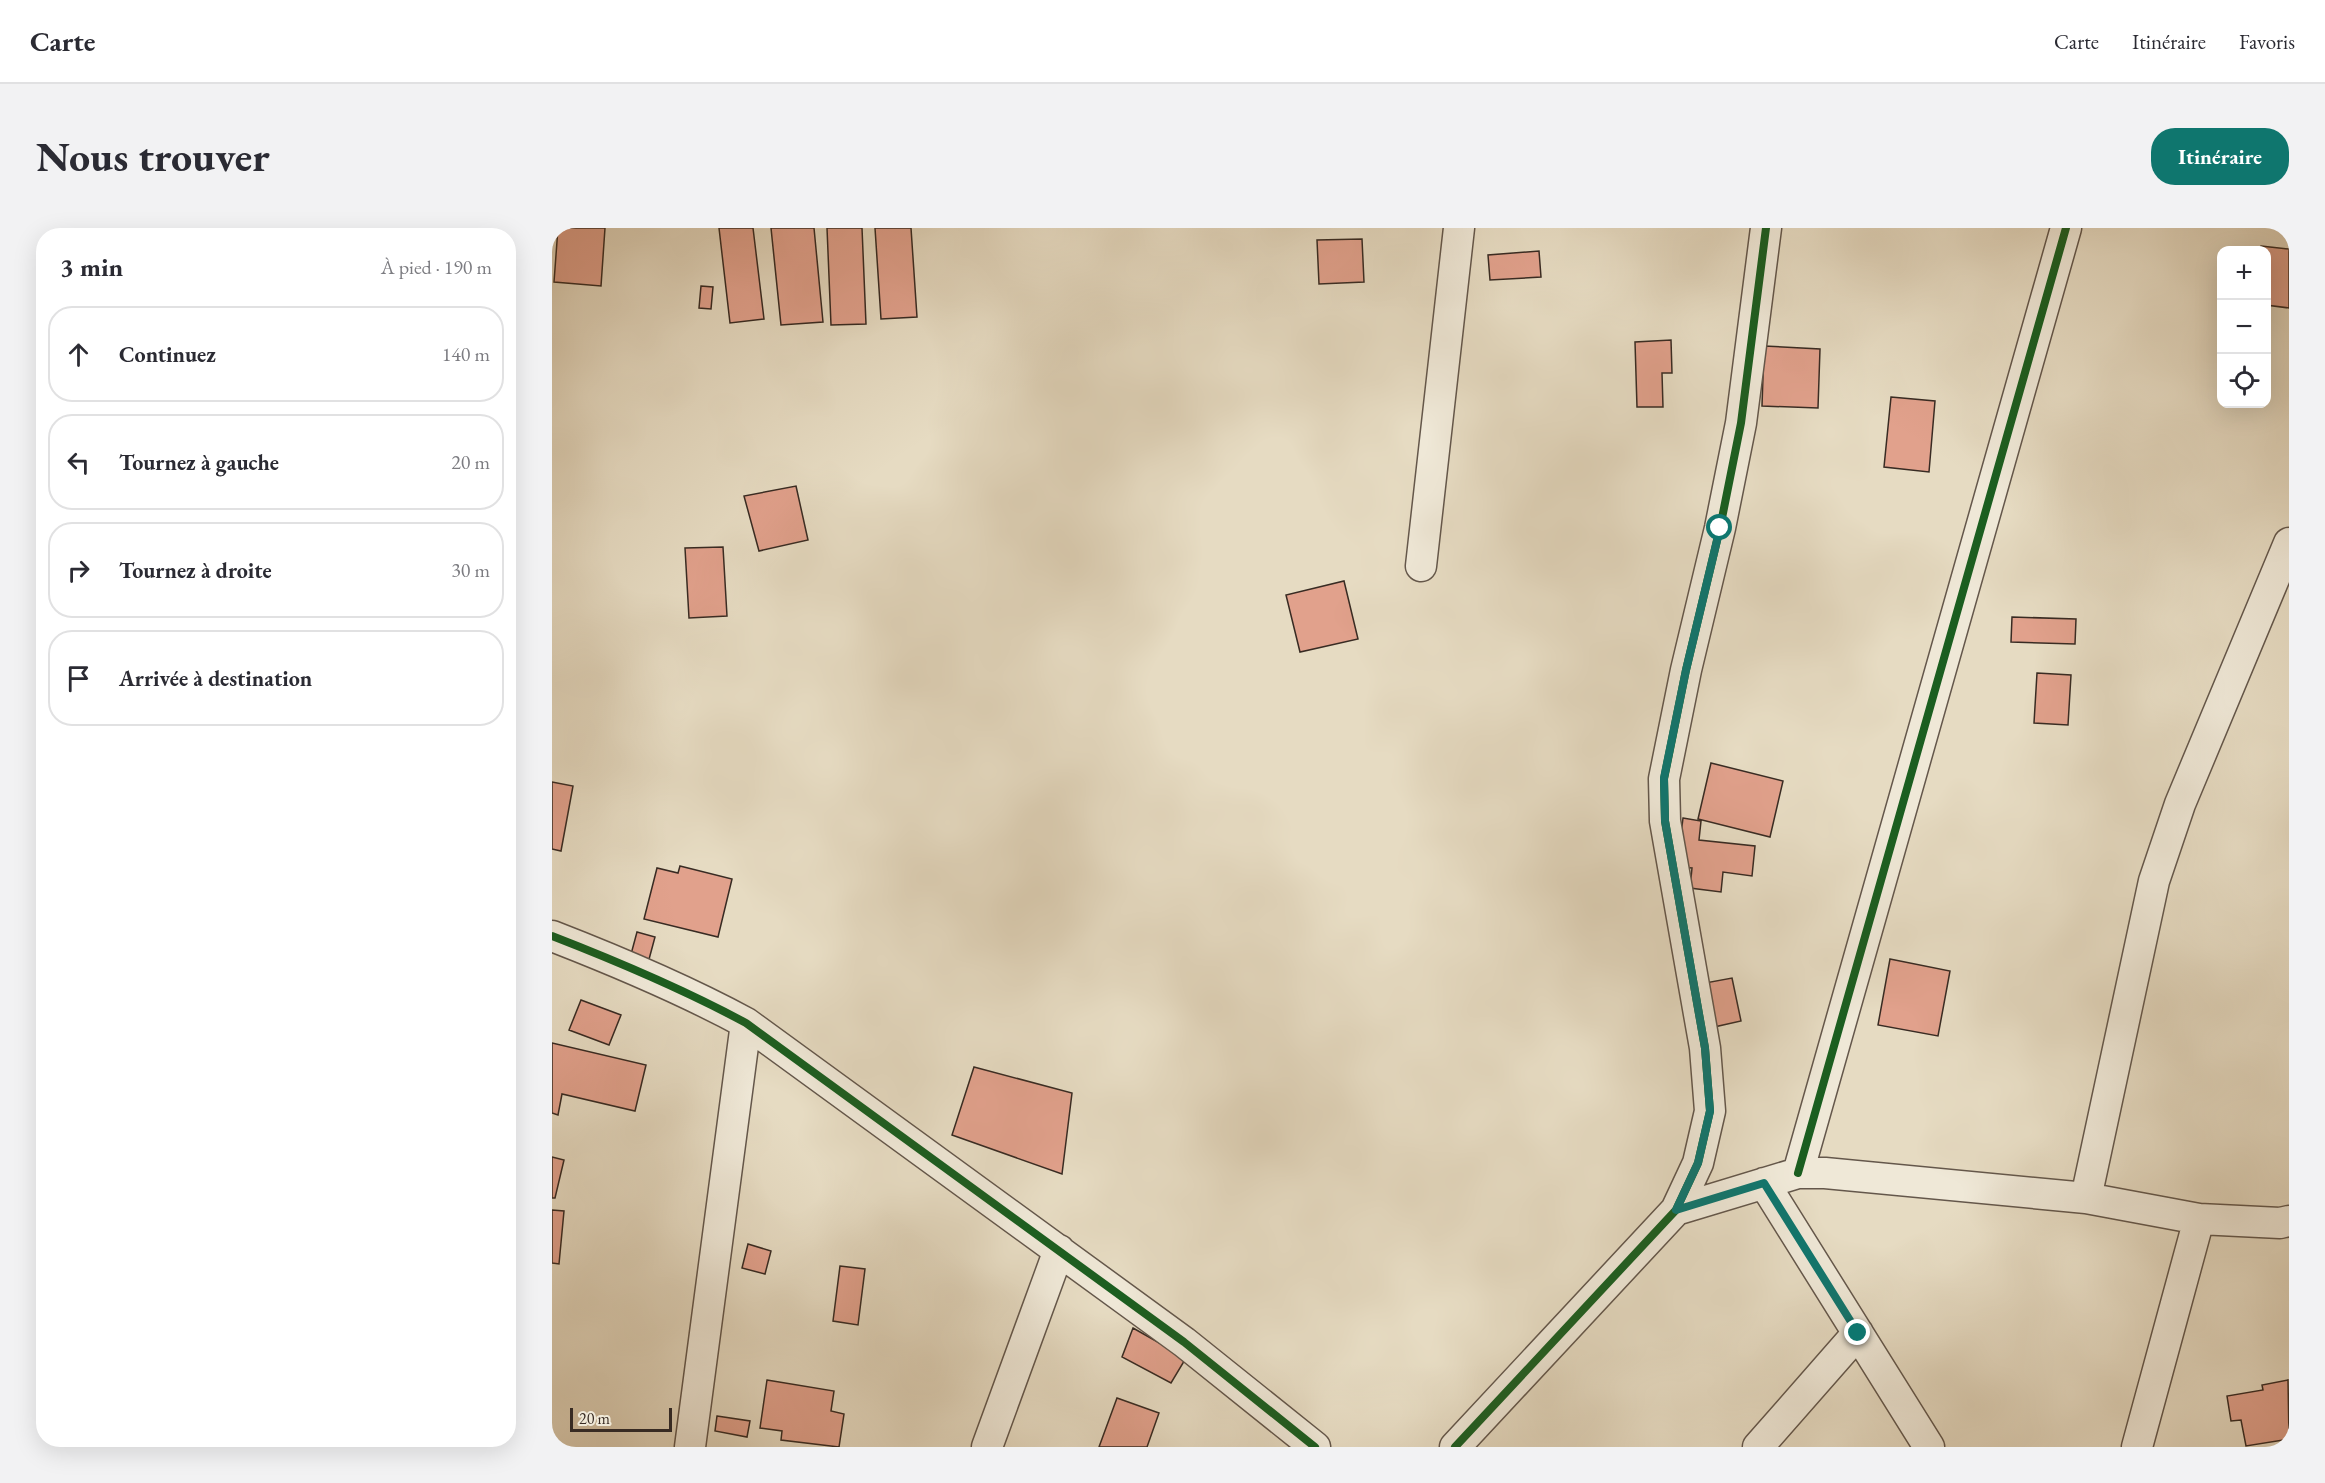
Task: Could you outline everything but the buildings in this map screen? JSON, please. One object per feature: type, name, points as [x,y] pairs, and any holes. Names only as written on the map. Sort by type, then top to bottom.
[{"type":"street","points":[[1421,566],[1459,228]]},
{"type":"street","points":[[1455,1447],[1676,1210],[1698,1163],[1710,1111],[1705,1048],[1665,821],[1664,778],[1741,423],[1766,228]]},
{"type":"street","points":[[1798,1173],[2066,228]]},
{"type":"street","points":[[2086,1198],[2154,881],[2180,804],[2289,543]]},
{"type":"street","points":[[552,936],[700,998],[746,1023],[1184,1342],[1315,1447]]},
{"type":"street","points":[[690,1447],[746,1023]]},
{"type":"street","points":[[1676,1210],[1798,1173],[1826,1173],[2086,1198],[2199,1219],[2280,1223],[2289,1221]]},
{"type":"street","points":[[1764,1183],[1929,1447]]},
{"type":"street","points":[[2137,1447],[2199,1219]]},
{"type":"street","points":[[987,1447],[1059,1250]]},
{"type":"street","points":[[1758,1447],[1858,1333]]},
{"type":"cycle path","points":[[1455,1447],[1676,1210],[1698,1163],[1710,1111],[1705,1048],[1665,821],[1664,779],[1741,423],[1766,228]]},
{"type":"cycle path","points":[[1798,1173],[2066,228]]},
{"type":"cycle path","points":[[552,936],[650,976],[746,1023],[1184,1342],[1315,1447]]},
{"type":"route","points":[[1720,528],[1686,670],[1664,778],[1665,821],[1705,1048],[1710,1111],[1698,1163],[1676,1210],[1764,1183],[1858,1333]]}]
